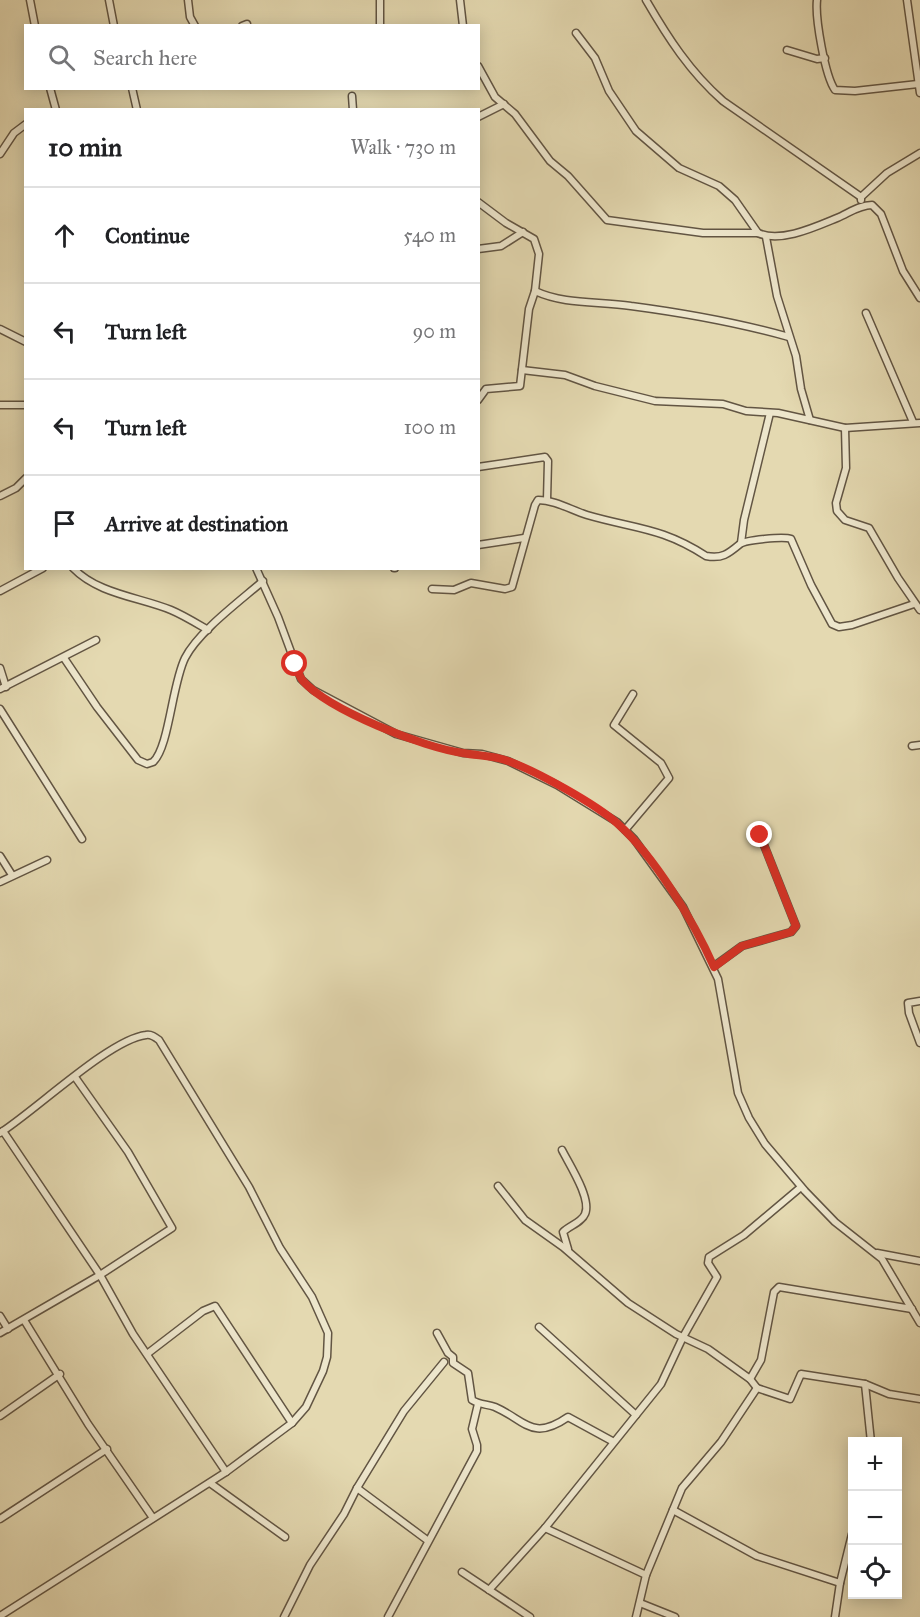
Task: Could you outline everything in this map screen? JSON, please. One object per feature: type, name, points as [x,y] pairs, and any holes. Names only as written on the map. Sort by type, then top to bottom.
[{"type":"street","points":[[30,0],[35,24]]},
{"type":"street","points":[[109,0],[114,24]]},
{"type":"street","points":[[188,0],[190,17],[194,24]]},
{"type":"street","points":[[380,0],[380,24]]},
{"type":"street","points":[[460,0],[463,24]]},
{"type":"street","points":[[646,0],[667,35],[702,83],[723,101],[861,198],[863,205]]},
{"type":"street","points":[[817,0],[825,58],[831,85],[836,90],[855,91],[918,84]]},
{"type":"street","points":[[907,0],[920,93]]},
{"type":"street","points":[[576,33],[595,58],[609,91],[636,130],[679,168],[719,186],[735,200],[758,233]]},
{"type":"street","points":[[787,50],[817,59],[825,58]]},
{"type":"street","points":[[480,70],[492,94],[504,104],[550,161],[568,176],[607,220],[703,233],[758,233],[766,237],[789,234],[819,225],[863,205],[872,205],[881,214],[903,271],[920,298]]},
{"type":"street","points":[[51,90],[55,107]]},
{"type":"street","points":[[132,90],[137,108]]},
{"type":"street","points":[[352,96],[353,108]]},
{"type":"street","points":[[480,116],[504,104]]},
{"type":"street","points":[[0,154],[14,133],[24,126]]},
{"type":"street","points":[[861,198],[887,173],[920,153]]},
{"type":"street","points":[[480,204],[506,223],[534,239],[538,247],[536,291],[529,309],[520,386],[486,389],[480,397]]},
{"type":"street","points":[[480,249],[501,246],[523,232]]},
{"type":"street","points":[[766,237],[782,318],[810,420]]},
{"type":"street","points":[[536,291],[565,301],[656,309],[714,318],[762,331],[777,331],[789,337]]},
{"type":"street","points":[[522,370],[565,375],[595,386],[655,401],[712,402],[746,411],[770,413],[845,428],[916,422],[866,313]]},
{"type":"street","points":[[777,331],[782,318]]},
{"type":"street","points":[[0,329],[24,341]]},
{"type":"street","points":[[0,405],[24,405]]},
{"type":"street","points":[[741,543],[744,520],[770,413]]},
{"type":"street","points":[[845,428],[846,468],[836,503],[837,511],[845,520],[869,528],[914,604],[920,610]]},
{"type":"street","points":[[480,467],[545,457],[548,461],[547,500]]},
{"type":"street","points":[[0,496],[16,488],[24,480]]},
{"type":"street","points":[[432,589],[454,590],[471,583],[505,589],[512,587],[535,505],[538,500],[547,500],[588,515],[658,531],[706,556],[715,558],[730,554],[741,543],[784,536],[791,539],[811,585],[832,624],[839,627],[852,626],[914,604]]},
{"type":"street","points":[[480,544],[524,538]]},
{"type":"street","points":[[0,591],[39,570]]},
{"type":"street","points":[[76,570],[87,579],[111,590],[171,610],[208,630]]},
{"type":"street","points":[[257,570],[278,617],[301,679],[327,699],[396,734],[463,753],[482,754],[508,761],[557,785],[617,822],[625,830],[683,907],[714,967],[738,1092],[749,1118],[765,1144],[801,1187],[835,1222],[877,1253],[920,1323]]},
{"type":"street","points":[[64,658],[97,707],[138,760],[147,764],[157,759],[163,748],[173,692],[184,661],[208,630],[262,581]]},
{"type":"street","points":[[0,668],[3,688],[96,640]]},
{"type":"street","points":[[625,830],[669,778],[661,763],[614,725],[633,694]]},
{"type":"street","points":[[0,709],[82,839]]},
{"type":"street","points":[[912,746],[920,745]]},
{"type":"street","points":[[714,967],[742,946],[791,932],[796,926],[760,835]]},
{"type":"street","points":[[0,856],[12,875]]},
{"type":"street","points":[[0,882],[47,860]]},
{"type":"street","points":[[920,1001],[908,1003],[909,1013],[920,1043]]},
{"type":"street","points":[[0,1616],[210,1483],[226,1472],[292,1423],[306,1407],[327,1357],[328,1333],[312,1298],[280,1248],[249,1187],[159,1040],[147,1034],[133,1039],[75,1077],[1,1132],[100,1275],[147,1354],[226,1472]]},
{"type":"street","points":[[0,1333],[100,1275],[167,1233],[172,1226],[128,1152],[75,1077]]},
{"type":"street","points":[[562,1150],[582,1190],[586,1208],[582,1218],[563,1232],[570,1253]]},
{"type":"street","points":[[498,1186],[525,1220],[570,1253],[628,1303],[682,1337],[708,1349],[750,1378],[757,1388],[790,1399],[801,1374],[865,1384],[889,1394],[920,1399]]},
{"type":"street","points":[[489,1590],[545,1528],[612,1441],[662,1384],[682,1337],[717,1277],[708,1263],[709,1257],[744,1235],[801,1187]]},
{"type":"street","points":[[877,1253],[920,1261]]},
{"type":"street","points":[[750,1378],[760,1360],[772,1300],[779,1287],[912,1310]]},
{"type":"street","points":[[147,1354],[203,1311],[215,1306],[292,1423]]},
{"type":"street","points":[[0,1316],[8,1329]]},
{"type":"street","points":[[24,1320],[60,1374],[88,1424],[153,1518]]},
{"type":"street","points":[[539,1327],[636,1415]]},
{"type":"street","points":[[437,1333],[453,1357],[453,1363],[468,1373],[472,1400],[478,1404],[494,1406],[528,1428],[557,1425],[568,1417],[612,1441]]},
{"type":"street","points":[[284,1617],[309,1565],[344,1514],[357,1488],[404,1411],[444,1362]]},
{"type":"street","points":[[0,1416],[60,1374]]},
{"type":"street","points":[[865,1384],[870,1437]]},
{"type":"street","points":[[636,1617],[646,1575],[682,1488],[721,1442],[757,1388]]},
{"type":"street","points":[[388,1617],[427,1540],[477,1451],[472,1430],[478,1404]]},
{"type":"street","points":[[0,1518],[107,1449]]},
{"type":"street","points":[[210,1483],[285,1537]]},
{"type":"street","points":[[357,1488],[427,1540]]},
{"type":"street","points":[[673,1510],[757,1556],[840,1583]]},
{"type":"street","points":[[545,1528],[646,1575]]},
{"type":"street","points":[[835,1617],[849,1545]]},
{"type":"street","points":[[462,1572],[530,1617]]},
{"type":"street","points":[[640,1603],[675,1617]]},
{"type":"route","points":[[295,664],[301,679],[313,690],[350,712],[396,734],[463,753],[482,754],[508,761],[557,785],[617,822],[634,839],[683,907],[714,967],[742,946],[795,930],[796,926],[760,835]]}]
